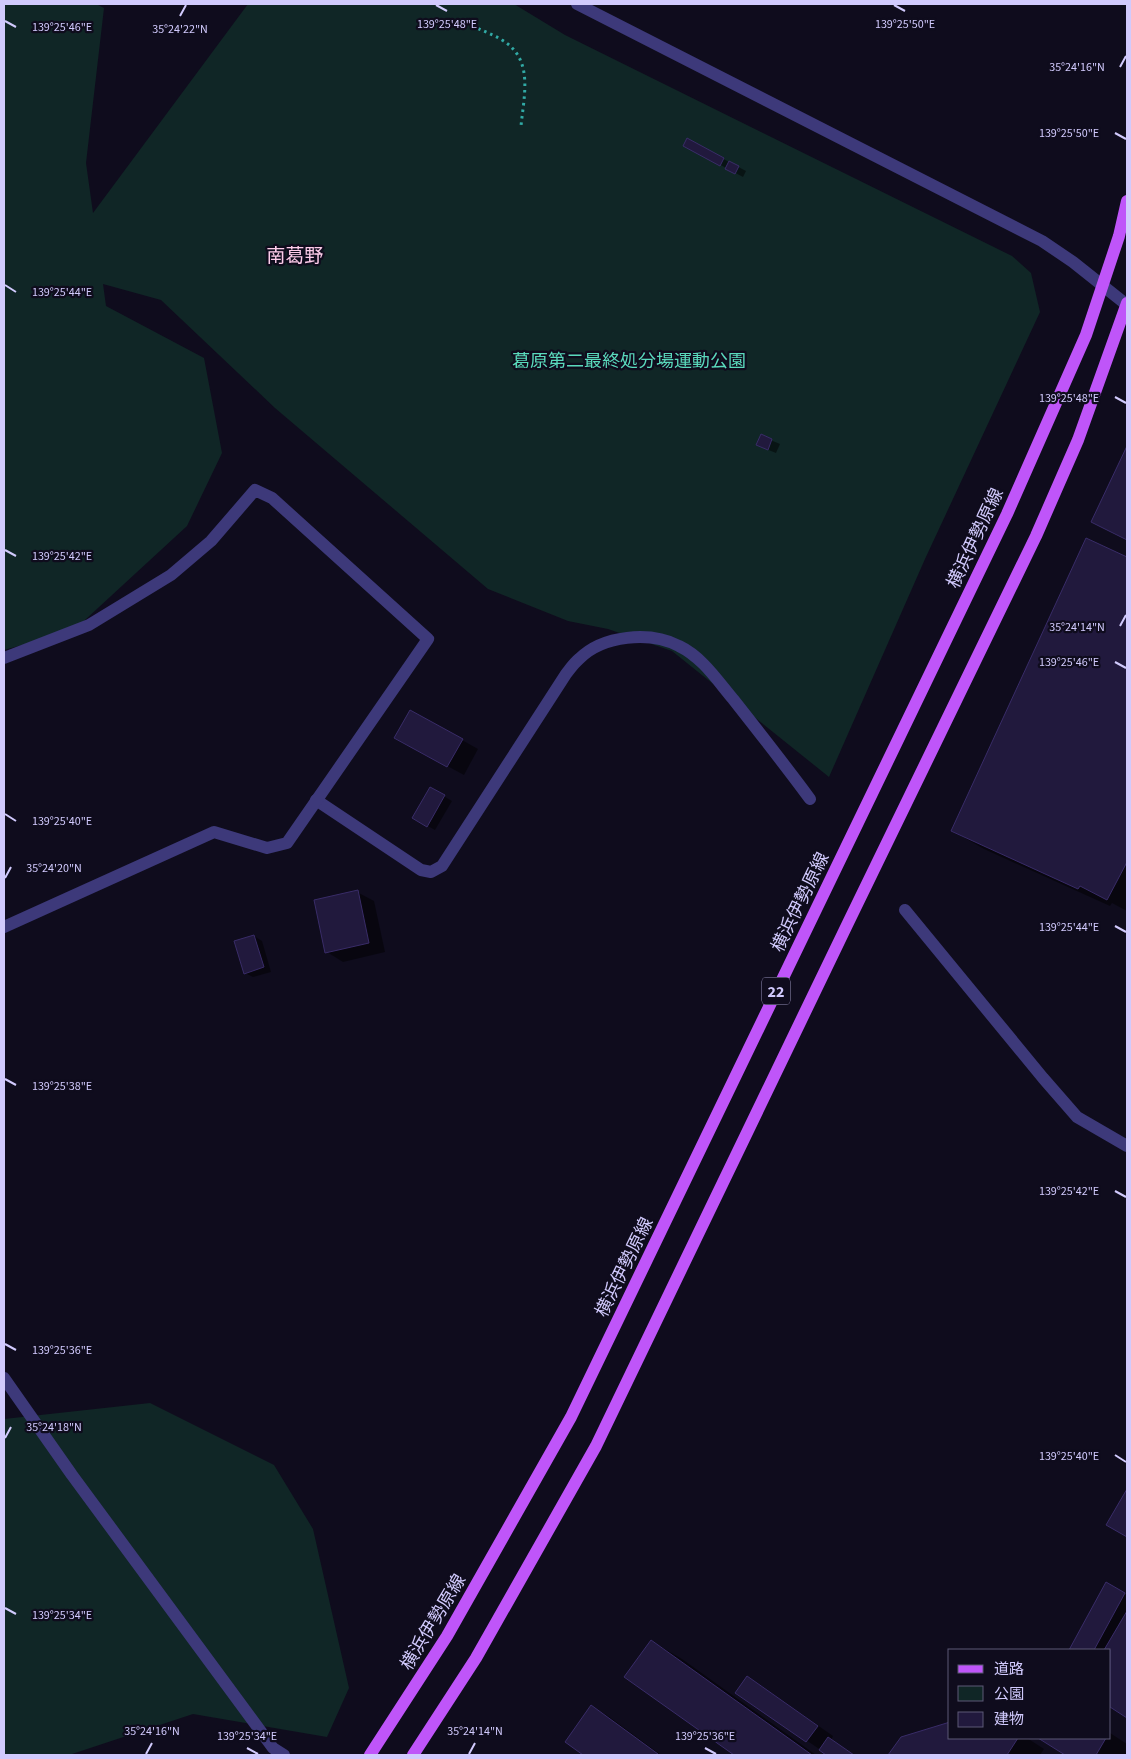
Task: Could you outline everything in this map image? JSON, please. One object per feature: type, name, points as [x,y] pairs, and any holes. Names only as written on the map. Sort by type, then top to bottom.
[{"type":"main road","name":"横浜伊勢原線","points":[[370,1755],[447,1636],[571,1417],[1007,514],[1076,361],[1119,236],[1127,201]]},
{"type":"main road","name":"22","points":[[413,1755],[476,1658],[596,1446],[1036,536],[1078,440],[1127,304]]},
{"type":"street","points":[[577,4],[1042,241],[1127,304]]},
{"type":"street","points":[[4,658],[89,625],[171,575],[212,541],[255,490],[272,498],[428,640],[287,843],[267,848],[214,832],[4,927]]},
{"type":"street","points":[[316,800],[421,870],[431,872],[442,866],[566,674],[580,658],[599,646],[621,638],[652,637],[679,646],[702,662],[772,748],[810,799]]},
{"type":"street","points":[[905,910],[1077,1117],[1127,1146]]},
{"type":"street","points":[[4,1378],[72,1475],[273,1748],[284,1755]]},
{"type":"path","points":[[467,22],[503,40],[514,49],[522,62],[525,76],[520,126]]},
{"type":"green space","name":"葛原第二最終処分場運動公園","points":[[4,4],[96,4],[104,8],[86,163],[93,213],[248,4],[514,4],[565,35],[1012,256],[1031,273],[1040,312],[925,559],[829,777],[672,651],[608,629],[568,621],[488,589],[275,408],[161,300],[103,284],[106,306],[204,358],[222,453],[187,526],[73,631],[4,650]]},
{"type":"green space","points":[[150,1403],[274,1465],[313,1529],[349,1688],[327,1737],[193,1714],[69,1755],[4,1755],[4,1419]]},
{"type":"building","points":[[687,138],[724,158],[720,166],[683,146]]},
{"type":"building","points":[[729,161],[739,166],[735,174],[725,169]]},
{"type":"building","points":[[761,434],[772,439],[768,450],[756,445]]},
{"type":"building","points":[[1127,446],[1127,540],[1091,522]]},
{"type":"building","points":[[1086,538],[1127,557],[1127,862],[1107,900],[1080,886],[1078,889],[951,831]]},
{"type":"building","points":[[410,710],[463,739],[447,767],[394,738]]},
{"type":"building","points":[[430,787],[445,795],[427,827],[412,818]]},
{"type":"building","points":[[358,890],[369,943],[325,953],[314,900]]},
{"type":"building","points":[[254,935],[264,967],[244,974],[234,941]]},
{"type":"building","points":[[1127,1489],[1127,1537],[1106,1525]]},
{"type":"building","points":[[1106,1582],[1125,1593],[1095,1649],[1070,1649]]},
{"type":"building","points":[[1127,1611],[1127,1718],[1111,1708],[1111,1649],[1105,1649]]},
{"type":"building","points":[[651,1640],[812,1755],[734,1755],[624,1677]]},
{"type":"building","points":[[747,1676],[818,1726],[806,1742],[735,1693]]},
{"type":"building","points":[[591,1705],[658,1754],[583,1755],[565,1742]]},
{"type":"building","points":[[948,1723],[948,1739],[1017,1739],[1007,1755],[888,1755],[901,1737]]},
{"type":"building","points":[[828,1737],[854,1755],[826,1755],[819,1750]]},
{"type":"building","points":[[1040,1739],[1105,1739],[1096,1755],[1065,1755]]},
{"type":"district","name":"南葛野","points":[[295,255]]}]
